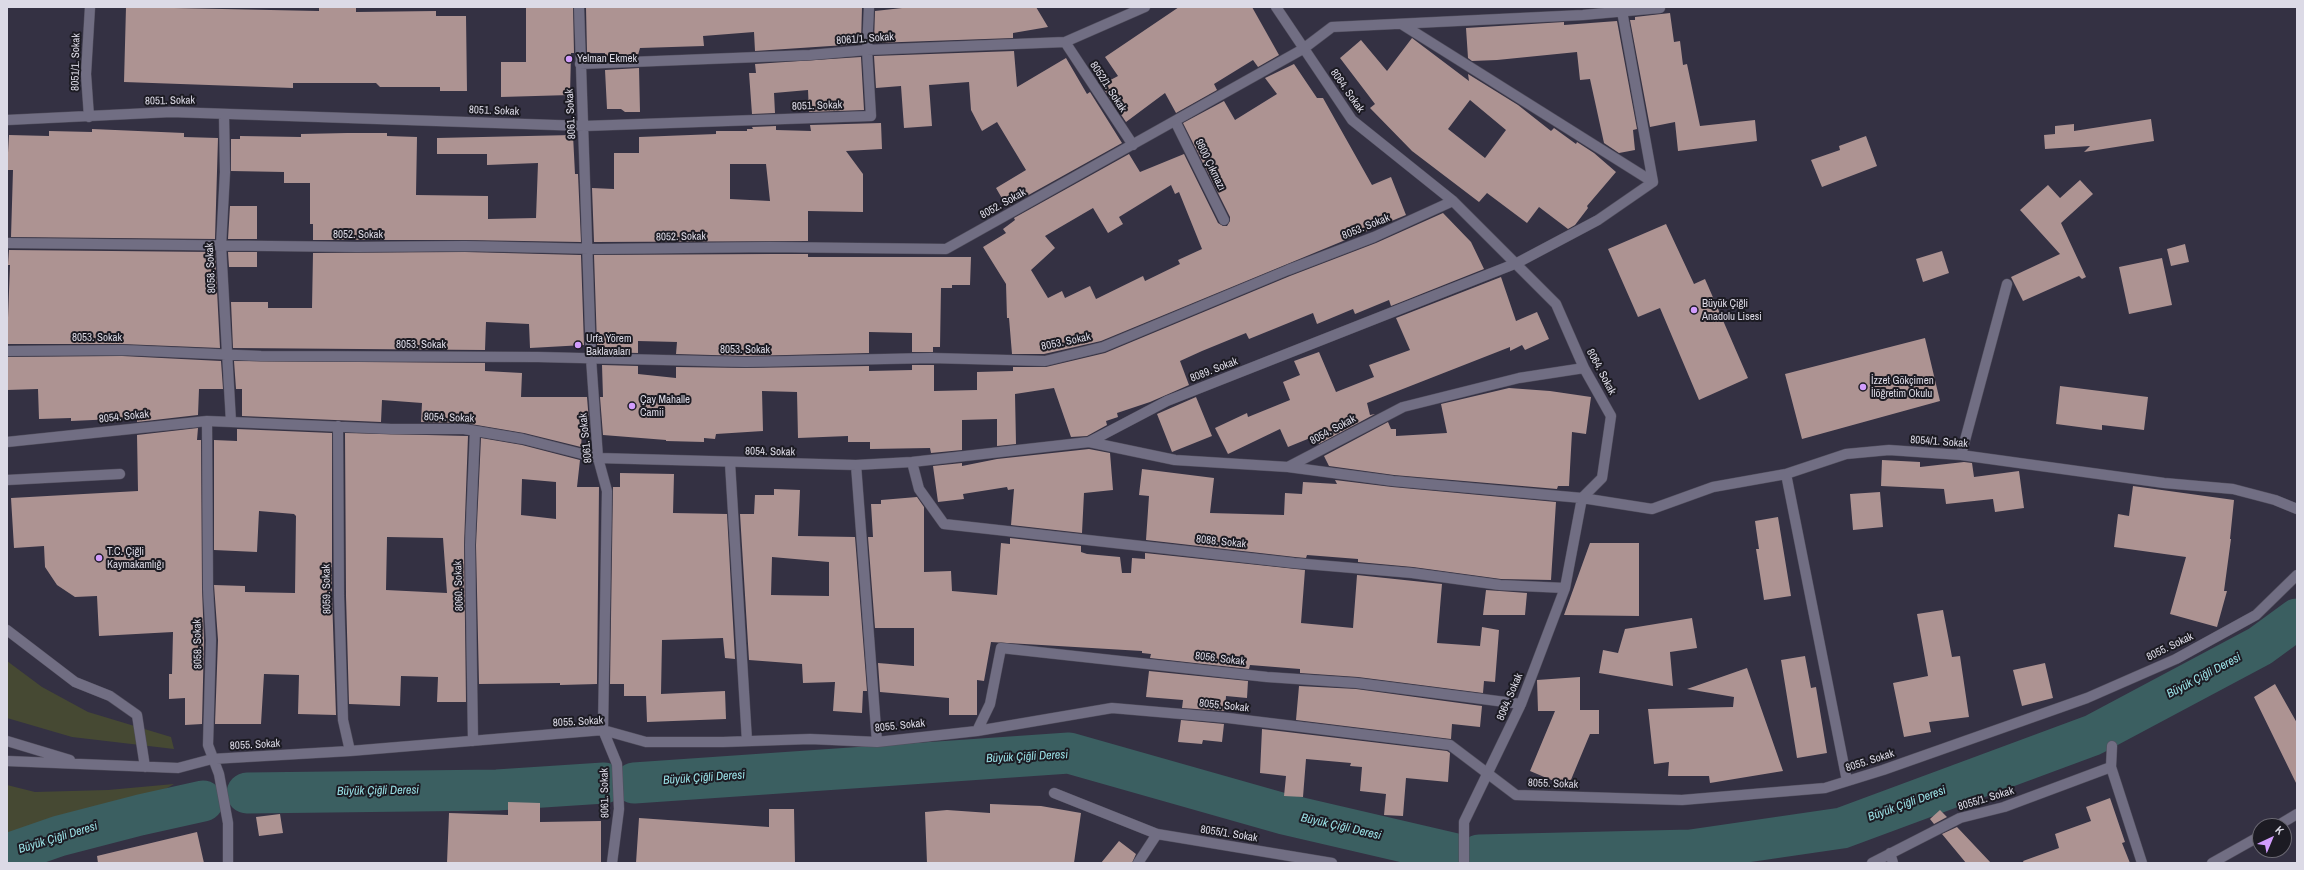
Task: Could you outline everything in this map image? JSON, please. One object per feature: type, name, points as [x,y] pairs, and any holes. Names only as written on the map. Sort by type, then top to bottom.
[{"type":"street","name":"8051/1. Sokak","points":[[90,7],[86,74],[90,116]]},
{"type":"street","name":"8061. Sokak","points":[[579,7],[580,64],[584,126],[586,248],[591,358],[598,458],[607,491],[603,730],[617,764],[619,809],[612,863]]},
{"type":"street","name":"8051. Sokak","points":[[7,120],[171,112],[584,126],[871,116],[867,50],[869,7]]},
{"type":"street","name":"8061/1. Sokak","points":[[580,64],[810,56],[867,50],[1065,42],[1145,7]]},
{"type":"street","name":"8064. Sokak","points":[[1276,7],[1352,120],[1453,201],[1517,263],[1556,304],[1584,368],[1611,416],[1602,478],[1582,498],[1565,588],[1521,704],[1464,822],[1464,863]]},
{"type":"street","name":"8052. Sokak","points":[[7,243],[221,246],[465,246],[586,248],[770,247],[946,249],[1304,48],[1332,27],[1403,25],[1660,8]]},
{"type":"street","points":[[1622,11],[1654,182]]},
{"type":"street","points":[[1403,25],[1654,182]]},
{"type":"street","name":"8052/1. Sokak","points":[[1065,42],[1133,145]]},
{"type":"street","name":"8058. Sokak","points":[[224,114],[225,172],[221,246],[231,422]]},
{"type":"street","name":"9800 Çıkmazı","points":[[1175,121],[1224,220]]},
{"type":"street","name":"8089. Sokak","points":[[912,462],[1089,442],[1167,401],[1517,263],[1598,220],[1654,182]]},
{"type":"street","name":"8053. Sokak","points":[[7,350],[122,350],[228,355],[591,358],[746,362],[931,358],[1045,361],[1103,346],[1288,270],[1374,237],[1453,201]]},
{"type":"street","points":[[1961,455],[2007,284]]},
{"type":"street","name":"8054. Sokak","points":[[1288,467],[1403,407],[1519,378],[1584,368]]},
{"type":"street","name":"8058. Sokak","points":[[207,421],[208,589],[211,640],[208,745],[212,759],[219,774],[228,823],[228,863]]},
{"type":"street","name":"8054. Sokak","points":[[7,442],[207,421],[391,429],[464,429],[523,439],[598,458],[730,463],[856,465],[912,462]]},
{"type":"street","name":"8059. Sokak","points":[[338,426],[339,596],[344,720],[350,751]]},
{"type":"street","name":"8060. Sokak","points":[[473,741],[470,545],[475,431]]},
{"type":"street","points":[[1089,442],[1175,460],[1288,467]]},
{"type":"street","name":"8054/1. Sokak","points":[[1288,467],[1393,481],[1582,498],[1652,508],[1714,487],[1786,474],[1846,454],[1890,450],[1961,455],[2164,483],[2233,489],[2276,500],[2297,509]]},
{"type":"street","name":"8088. Sokak","points":[[912,462],[919,489],[944,524],[1294,563],[1412,573],[1500,585],[1565,588]]},
{"type":"street","points":[[730,463],[747,741]]},
{"type":"street","points":[[856,465],[877,742]]},
{"type":"street","points":[[7,480],[120,474]]},
{"type":"street","points":[[1786,474],[1846,781]]},
{"type":"street","name":"8055. Sokak","points":[[85,764],[178,768],[212,759],[350,751],[603,730],[646,742],[810,739],[877,742],[977,731],[1112,708],[1151,710],[1450,745],[1516,795],[1682,800],[1824,788],[2087,698],[2176,659],[2256,615],[2297,575]]},
{"type":"street","points":[[7,630],[75,682],[110,696],[138,715],[145,767]]},
{"type":"street","name":"8056. Sokak","points":[[977,731],[990,704],[1001,648],[1267,677],[1357,683],[1521,704]]},
{"type":"street","points":[[7,742],[85,764]]},
{"type":"street","points":[[2112,746],[2111,767],[2142,863]]},
{"type":"street","points":[[7,761],[85,764]]},
{"type":"street","name":"8055/1. Sokak","points":[[1872,863],[1960,818],[2004,807],[2111,767]]},
{"type":"street","name":"8055/1. Sokak","points":[[1054,793],[1157,834],[1332,863]]},
{"type":"street","points":[[1138,863],[1157,834]]},
{"type":"street","points":[[2212,863],[2252,840]]},
{"type":"street","points":[[1890,853],[1894,863]]},
{"type":"green space","points":[[7,661],[42,687],[88,712],[171,737],[174,749],[72,737],[7,718]]},
{"type":"green space","points":[[174,784],[135,807],[7,837],[7,785],[35,792],[108,790]]},
{"type":"building","points":[[126,7],[319,11],[319,7],[356,7],[356,12],[436,11],[436,16],[466,16],[467,91],[440,91],[440,87],[380,87],[376,83],[293,83],[293,88],[124,82]]},
{"type":"building","points":[[526,7],[573,7],[574,53],[571,53],[570,95],[501,97],[501,62],[526,62]]},
{"type":"building","points":[[586,7],[862,7],[861,44],[755,51],[754,32],[703,36],[704,46],[640,48],[638,55],[605,57],[605,53],[587,53]]},
{"type":"building","points":[[911,7],[1036,7],[1048,27],[1013,33],[1013,38],[874,43],[875,11]]},
{"type":"building","points":[[1179,7],[1252,7],[1279,55],[1258,67],[1253,60],[1214,84],[1217,90],[1176,113],[1165,93],[1126,122],[1101,85],[1118,76],[1105,57]]},
{"type":"building","points":[[1670,13],[1674,42],[1680,41],[1683,65],[1687,64],[1700,126],[1755,120],[1757,141],[1678,151],[1675,122],[1650,127],[1630,20],[1635,20],[1635,17]]},
{"type":"building","points":[[1617,21],[1637,129],[1633,130],[1635,150],[1619,153],[1604,143],[1590,79],[1580,80],[1577,52],[1497,60],[1472,61],[1468,58],[1466,28],[1564,22],[1564,25]]},
{"type":"building","points":[[1412,38],[1469,81],[1468,74],[1518,105],[1551,131],[1554,128],[1576,144],[1577,142],[1594,153],[1616,172],[1587,206],[1588,208],[1575,225],[1568,229],[1539,207],[1527,223],[1487,193],[1479,202],[1412,151],[1370,108],[1375,104],[1340,58],[1361,40],[1387,71]],"holes":[[[1470,100],[1506,130],[1485,158],[1448,129]]]},
{"type":"building","points":[[1014,51],[1017,87],[1066,58],[1087,94],[1090,92],[1122,143],[1007,207],[996,188],[1026,170],[997,122],[982,131],[971,110],[969,82],[929,85],[932,126],[904,128],[901,86],[876,88],[874,56]]},
{"type":"building","points":[[861,57],[864,110],[809,112],[808,90],[774,93],[775,113],[752,114],[749,73],[756,73],[755,64]]},
{"type":"building","points":[[1294,64],[1317,98],[1323,98],[1372,185],[1391,177],[1406,215],[1101,341],[1044,354],[1012,354],[1009,318],[1007,318],[1006,284],[983,247],[1006,233],[1003,229],[1015,220],[1014,218],[1129,154],[1140,172],[1184,154],[1218,223],[1223,226],[1227,226],[1230,221],[1230,217],[1183,123],[1224,101],[1235,120],[1277,94],[1265,78]],"holes":[[[1171,185],[1175,194],[1179,192],[1202,249],[1178,260],[1180,264],[1145,281],[1143,276],[1096,299],[1090,286],[1065,298],[1062,291],[1048,298],[1031,270],[1055,248],[1045,236],[1093,208],[1108,233],[1123,224],[1119,217]]]},
{"type":"building","points":[[639,68],[640,112],[625,112],[621,109],[607,109],[605,70]]},
{"type":"building","points":[[2151,119],[2154,141],[2084,152],[2090,146],[2045,149],[2044,135],[2055,134],[2055,126],[2074,124],[2074,131]]},
{"type":"building","points":[[881,123],[882,149],[846,151],[863,174],[863,212],[808,211],[808,241],[594,242],[592,188],[614,189],[614,153],[639,153],[639,137],[716,134],[716,131],[747,131],[747,129],[753,129],[752,127],[776,126],[776,130],[811,131],[810,125]],"holes":[[[730,164],[766,164],[770,201],[730,199]]]},
{"type":"building","points":[[92,129],[184,133],[184,137],[218,138],[215,239],[11,237],[13,170],[7,170],[9,135],[49,136],[49,131],[92,132]]},
{"type":"building","points":[[387,133],[387,136],[417,137],[416,195],[488,196],[488,219],[536,218],[538,163],[487,165],[487,154],[437,154],[437,138],[573,135],[575,174],[578,174],[581,242],[313,240],[313,224],[310,224],[310,183],[284,183],[284,172],[231,171],[231,139],[240,139],[240,136],[301,137],[301,134]]},
{"type":"building","points":[[1866,136],[1877,166],[1822,187],[1811,160],[1840,150],[1839,146]]},
{"type":"building","points":[[2080,180],[2093,194],[2061,223],[2086,277],[2082,279],[2079,276],[2023,301],[2011,277],[2060,254],[2020,210],[2048,185],[2060,198]]},
{"type":"building","points":[[230,206],[257,206],[257,239],[228,239]]},
{"type":"building","points":[[1443,213],[1471,242],[1484,269],[1391,306],[1389,300],[1355,314],[1353,309],[1317,324],[1313,313],[1249,339],[1246,333],[1202,351],[1180,361],[1189,385],[1150,402],[1117,413],[1118,417],[1106,421],[1107,425],[1087,436],[1071,437],[1054,388],[1015,394],[1016,444],[997,446],[997,419],[962,420],[962,450],[931,453],[930,448],[870,449],[870,442],[848,442],[848,436],[798,438],[797,392],[762,391],[763,431],[716,434],[715,439],[704,438],[704,442],[666,441],[603,435],[600,397],[603,397],[602,365],[638,366],[638,374],[676,378],[676,367],[746,368],[869,366],[869,371],[912,370],[912,365],[934,365],[934,391],[977,390],[977,372],[1013,371],[1013,367],[1046,367],[1105,353],[1290,276],[1376,243]]},
{"type":"building","name":"Büyük Çiğli Anadolu Lisesi","points":[[1666,224],[1694,284],[1705,279],[1748,378],[1699,400],[1660,308],[1638,317],[1608,249]]},
{"type":"building","points":[[2185,244],[2189,262],[2171,266],[2167,249]]},
{"type":"building","points":[[9,250],[215,252],[220,348],[122,344],[7,344],[10,265],[8,265]]},
{"type":"building","points":[[1942,251],[1949,273],[1923,282],[1916,259]]},
{"type":"building","points":[[228,252],[257,252],[257,267],[229,267]]},
{"type":"building","points":[[465,252],[581,255],[584,345],[530,348],[529,324],[486,322],[485,350],[233,348],[231,302],[268,302],[268,308],[312,308],[313,253]]},
{"type":"building","points":[[808,254],[808,257],[971,257],[970,285],[952,285],[952,288],[941,288],[940,347],[933,347],[933,352],[912,352],[912,333],[869,332],[869,353],[746,356],[676,354],[677,342],[638,341],[638,353],[602,352],[602,345],[597,345],[594,255]]},
{"type":"building","points":[[2162,258],[2172,305],[2129,314],[2119,267]]},
{"type":"building","points":[[1501,277],[1516,321],[1537,312],[1549,339],[1525,350],[1522,345],[1510,351],[1510,347],[1367,403],[1370,415],[1375,414],[1319,444],[1315,436],[1288,447],[1280,429],[1228,454],[1215,428],[1247,413],[1248,417],[1290,400],[1283,382],[1300,375],[1294,361],[1319,352],[1336,392],[1374,377],[1369,365],[1410,350],[1396,318]]},
{"type":"building","name":"İzzet Gökçimen İlöğretim Okulu","points":[[1925,338],[1940,401],[1802,439],[1785,374]]},
{"type":"building","points":[[122,356],[221,361],[223,389],[199,389],[198,415],[137,422],[137,418],[71,421],[71,418],[39,419],[38,389],[7,390],[7,357]]},
{"type":"building","points":[[234,361],[485,363],[485,371],[522,373],[521,397],[587,397],[590,434],[582,433],[581,447],[524,433],[465,423],[421,422],[422,403],[382,400],[381,422],[242,416],[242,389],[236,389]]},
{"type":"building","points":[[2060,386],[2148,397],[2144,430],[2102,425],[2102,430],[2056,424]]},
{"type":"building","points":[[1509,388],[1550,391],[1591,397],[1586,434],[1572,432],[1569,486],[1558,486],[1557,489],[1394,475],[1329,466],[1324,456],[1388,422],[1391,429],[1396,429],[1396,436],[1447,433],[1441,404]]},
{"type":"building","points":[[1196,397],[1212,436],[1172,452],[1157,414]]},
{"type":"building","points":[[198,428],[197,440],[201,440],[202,589],[204,640],[202,724],[185,725],[185,698],[169,699],[169,674],[172,674],[173,632],[99,636],[97,596],[75,597],[57,585],[45,567],[44,546],[14,548],[11,498],[138,491],[137,435]]},
{"type":"building","points":[[237,429],[332,433],[332,596],[336,715],[298,714],[299,675],[264,674],[261,724],[215,724],[218,640],[214,585],[245,586],[245,592],[295,593],[296,516],[294,514],[259,511],[257,552],[214,550],[214,440],[237,441]]},
{"type":"building","points":[[345,433],[468,436],[464,545],[466,702],[437,702],[438,677],[401,676],[400,706],[349,704],[346,596]],"holes":[[[387,537],[443,538],[447,593],[386,590]]]},
{"type":"building","points":[[481,438],[522,445],[580,460],[577,487],[599,487],[597,684],[479,684],[476,545]],"holes":[[[522,479],[556,482],[556,519],[521,515]]]},
{"type":"building","points":[[1089,449],[1110,453],[1113,490],[1084,493],[1082,533],[1011,525],[1014,489],[1008,490],[1007,487],[963,494],[964,499],[938,502],[933,466],[962,463],[962,466],[997,459]]},
{"type":"building","points":[[1882,460],[1920,462],[1920,467],[1964,462],[1972,463],[1974,477],[2019,471],[2024,508],[1995,512],[1993,499],[1946,504],[1944,489],[1881,486]]},
{"type":"building","points":[[1142,469],[1214,478],[1210,513],[1284,515],[1285,493],[1302,494],[1303,482],[1337,484],[1335,480],[1392,487],[1556,502],[1551,580],[1501,579],[1413,567],[1358,562],[1358,559],[1307,555],[1306,558],[1146,540],[1149,496],[1139,495]]},
{"type":"building","points":[[620,473],[674,474],[673,513],[727,514],[735,659],[725,658],[723,638],[662,640],[661,694],[725,691],[726,719],[647,722],[646,696],[624,696],[624,684],[610,684],[613,487],[620,487]]},
{"type":"building","points":[[2133,486],[2234,500],[2231,539],[2224,591],[2227,591],[2217,627],[2170,614],[2186,557],[2114,547],[2118,514],[2129,516]]},
{"type":"building","points":[[774,489],[800,490],[798,536],[855,537],[867,691],[863,691],[862,713],[833,711],[835,682],[803,683],[802,664],[749,660],[740,514],[754,514],[755,495],[774,495]],"holes":[[[772,557],[829,562],[829,596],[771,595]]]},
{"type":"building","points":[[1880,492],[1883,527],[1853,530],[1850,494]]},
{"type":"building","points":[[917,497],[924,507],[924,572],[951,571],[952,591],[997,595],[1001,543],[1010,544],[1010,538],[1081,546],[1081,552],[1087,554],[1120,557],[1122,573],[1131,573],[1132,558],[1145,559],[1145,553],[1305,570],[1301,623],[1353,628],[1357,575],[1442,584],[1437,643],[1480,646],[1482,627],[1499,630],[1495,682],[1484,681],[1483,693],[1358,677],[1300,673],[1300,669],[1250,665],[1249,669],[1150,658],[1151,654],[1142,653],[1142,651],[991,642],[984,681],[977,680],[977,715],[949,715],[949,698],[880,692],[878,663],[914,666],[914,628],[875,628],[868,537],[873,537],[871,504],[881,504],[881,500]]},
{"type":"building","points":[[1778,517],[1791,596],[1764,600],[1756,549],[1759,549],[1755,521]]},
{"type":"building","points":[[1590,543],[1639,543],[1639,616],[1564,615]]},
{"type":"building","points":[[1486,590],[1527,593],[1525,615],[1483,615]]},
{"type":"building","points":[[1943,610],[1952,657],[1960,656],[1969,717],[1929,722],[1931,732],[1904,737],[1893,683],[1928,676],[1917,614]]},
{"type":"building","points":[[1692,618],[1697,648],[1670,652],[1673,686],[1599,673],[1603,650],[1618,653],[1625,629]]},
{"type":"building","points":[[1805,656],[1811,688],[1816,687],[1827,753],[1797,758],[1781,660]]},
{"type":"building","points":[[2045,663],[2053,698],[2022,706],[2013,670]]},
{"type":"building","points":[[1747,668],[1783,771],[1710,783],[1709,776],[1668,776],[1669,762],[1654,764],[1648,709],[1733,707],[1734,697],[1687,689]]},
{"type":"building","points":[[1149,671],[1248,681],[1247,698],[1226,696],[1225,711],[1182,708],[1183,700],[1146,697]]},
{"type":"building","points":[[1580,677],[1580,710],[1599,710],[1599,734],[1590,734],[1568,787],[1530,771],[1555,711],[1538,711],[1537,680]]},
{"type":"building","points":[[2275,684],[2297,723],[2297,785],[2254,697]]},
{"type":"building","points":[[1299,686],[1356,689],[1482,706],[1480,727],[1452,724],[1451,739],[1296,720]]},
{"type":"building","points":[[1181,720],[1224,724],[1222,742],[1203,740],[1202,744],[1178,742]]},
{"type":"building","points":[[1262,729],[1447,751],[1450,753],[1448,782],[1406,778],[1403,816],[1384,815],[1386,794],[1360,791],[1362,767],[1350,766],[1351,763],[1306,759],[1303,797],[1284,796],[1286,776],[1260,773]]},
{"type":"building","points":[[2110,798],[2125,842],[2122,843],[2130,863],[2024,863],[2023,861],[2059,848],[2055,834],[2091,821],[2086,807]]},
{"type":"building","points":[[508,802],[540,803],[540,822],[601,821],[601,863],[447,863],[449,813],[508,815]]},
{"type":"building","points":[[990,804],[1041,806],[1081,813],[1074,863],[927,863],[925,812],[947,810],[990,813]]},
{"type":"building","points":[[769,809],[794,809],[795,863],[636,863],[639,818],[769,827]]},
{"type":"building","points":[[1940,810],[1947,817],[1934,824],[1930,819]]},
{"type":"building","points":[[280,814],[283,833],[259,836],[256,817]]},
{"type":"building","points":[[1957,827],[1991,863],[1966,863],[1942,834]]},
{"type":"building","points":[[197,832],[204,863],[98,863],[97,856]]},
{"type":"building","points":[[1119,841],[1136,854],[1132,863],[1101,863]]},
{"type":"waterway","name":"Büyük Çiğli Deresi","points":[[1479,855],[1691,850],[1842,828],[2093,735],[2260,646],[2297,619]]},
{"type":"waterway","name":"Büyük Çiğli Deresi","points":[[634,783],[1069,753],[1284,814],[1456,854]]},
{"type":"waterway","name":"Büyük Çiğli Deresi","points":[[247,793],[497,790],[604,783]]},
{"type":"waterway","name":"Büyük Çiğli Deresi","points":[[7,854],[59,836],[140,815],[203,801]]},
{"type":"place","name":"Yelman Ekmek","points":[[569,59]]},
{"type":"place","name":"Büyük Çiğli Anadolu Lisesi","points":[[1694,310]]},
{"type":"place","name":"Urfa Yörem Baklavaları","points":[[578,345]]},
{"type":"place","name":"İzzet Gökçimen İlöğretim Okulu","points":[[1863,387]]},
{"type":"place","name":"Çay Mahalle Camii","points":[[632,406]]},
{"type":"place","name":"T.C. Çiğli Kaymakamlığı","points":[[99,558]]}]
